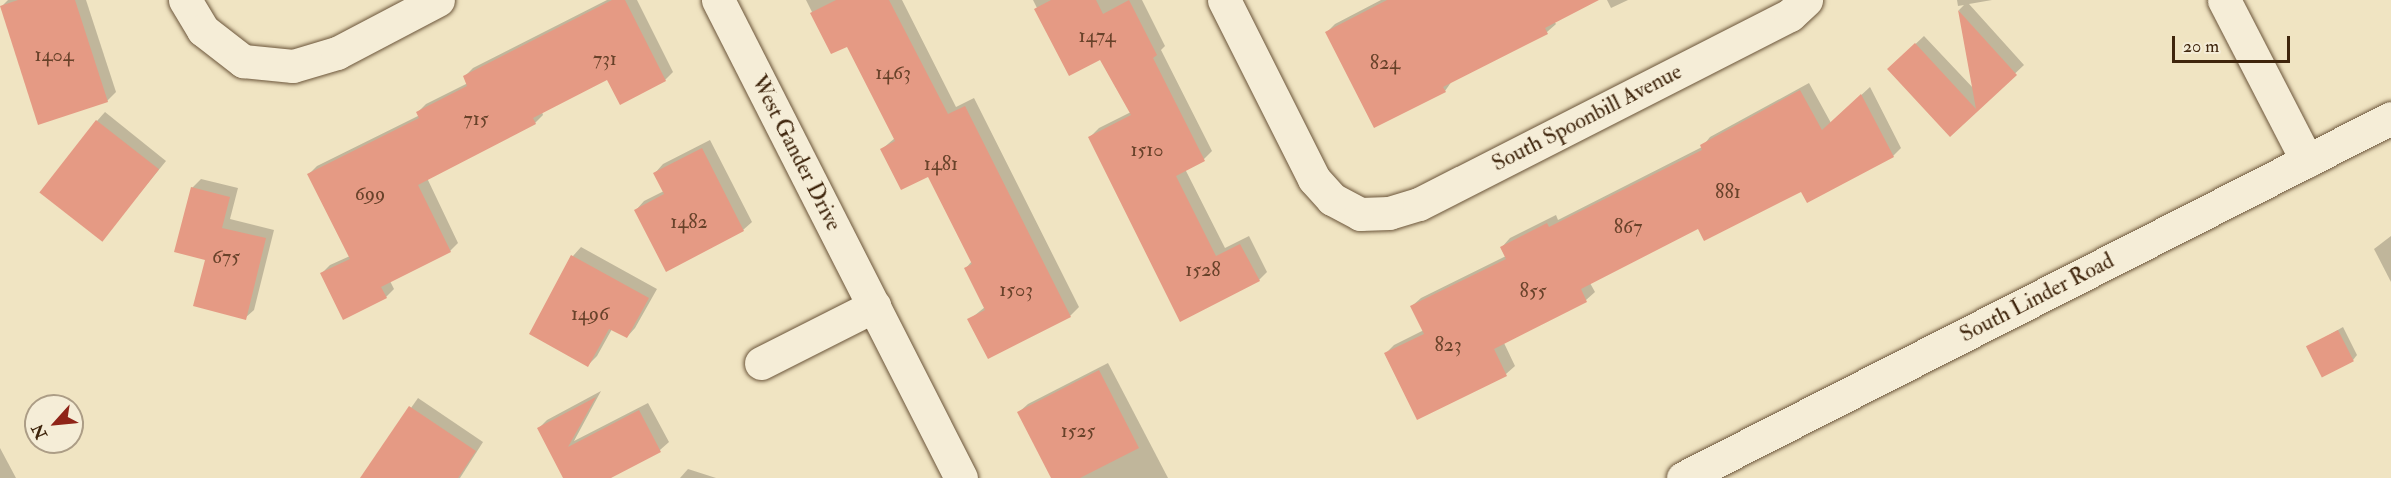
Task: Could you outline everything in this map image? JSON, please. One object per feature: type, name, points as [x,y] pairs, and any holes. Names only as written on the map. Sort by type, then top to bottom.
[{"type":"street","points":[[185,0],[202,30],[243,61],[292,66],[337,53],[438,0]]},
{"type":"street","name":"West Gander Drive","points":[[718,0],[961,478]]},
{"type":"street","name":"South Spoonbill Avenue","points":[[1224,0],[1314,179],[1332,199],[1360,214],[1389,213],[1419,204],[1790,15],[1806,0]]},
{"type":"street","points":[[2224,0],[2307,161]]},
{"type":"street","name":"South Linder Road","points":[[1683,478],[2391,118]]},
{"type":"street","points":[[761,363],[874,306]]},
{"type":"building","points":[[18,0],[75,0],[108,102],[38,125],[0,6]]},
{"type":"building","points":[[612,0],[625,0],[666,81],[620,105],[607,80],[533,118],[536,124],[418,185],[451,252],[381,287],[387,298],[343,320],[320,273],[350,259],[307,174],[419,118],[416,112],[467,86],[463,76]]},
{"type":"building","points":[[836,0],[889,0],[948,114],[965,106],[1071,317],[988,359],[967,319],[985,310],[964,268],[972,264],[928,177],[901,190],[880,149],[895,141],[847,47],[831,54],[810,13]]},
{"type":"building","points":[[1051,0],[1096,0],[1103,14],[1129,0],[1157,55],[1153,58],[1205,161],[1176,176],[1216,256],[1240,244],[1260,281],[1180,322],[1088,137],[1131,115],[1100,60],[1069,76],[1034,9]]},
{"type":"building","points":[[1387,0],[1599,0],[1545,28],[1548,34],[1443,87],[1446,92],[1374,128],[1325,32]]},
{"type":"building","points":[[1958,10],[2017,75],[1950,137],[1887,69],[1915,43],[1976,109]]},
{"type":"building","points":[[1800,90],[1822,130],[1861,94],[1894,157],[1807,203],[1801,192],[1704,241],[1698,229],[1581,289],[1587,302],[1494,349],[1507,376],[1417,420],[1384,353],[1424,334],[1410,306],[1506,259],[1500,247],[1547,223],[1549,227],[1702,150],[1700,145]]},
{"type":"building","points":[[96,120],[159,169],[102,242],[39,192]]},
{"type":"building","points":[[702,148],[744,231],[666,272],[634,210],[664,194],[653,173]]},
{"type":"building","points":[[191,187],[230,197],[222,228],[266,238],[246,320],[193,306],[205,260],[174,252]]},
{"type":"building","points":[[571,255],[649,298],[627,338],[609,329],[588,367],[529,334]]},
{"type":"building","points":[[2338,330],[2354,361],[2322,378],[2306,346]]},
{"type":"building","points":[[1099,370],[1139,448],[1080,478],[1051,478],[1017,412]]},
{"type":"building","points":[[596,397],[568,447],[639,410],[661,452],[611,478],[563,478],[537,428]]},
{"type":"building","points":[[409,406],[476,451],[458,478],[360,478]]}]
